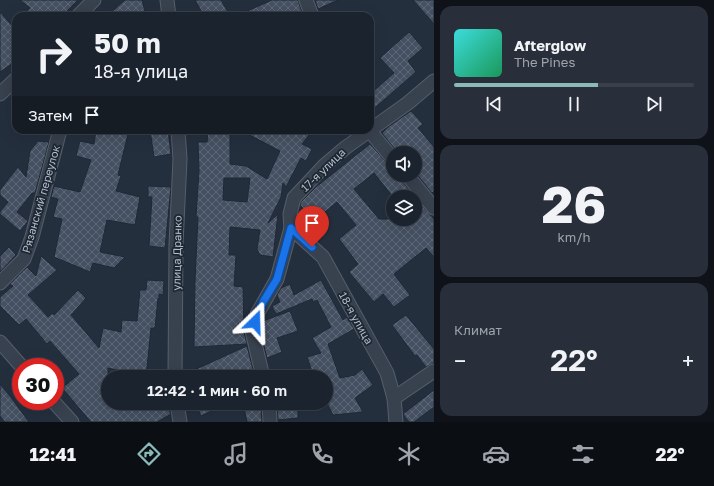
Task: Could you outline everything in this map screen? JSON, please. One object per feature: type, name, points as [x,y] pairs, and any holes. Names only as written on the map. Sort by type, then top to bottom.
[{"type":"street","points":[[82,12],[94,0]]},
{"type":"street","points":[[167,0],[168,12]]},
{"type":"street","points":[[306,0],[310,12]]},
{"type":"street","name":"17-я улица","points":[[374,127],[408,103],[434,81]]},
{"type":"street","points":[[0,94],[12,83]]},
{"type":"street","name":"Рязанский переулок","points":[[0,283],[24,260],[32,237],[59,134]]},
{"type":"street","name":"улица Дранко","points":[[175,370],[176,244],[180,159],[178,134]]},
{"type":"street","name":"17-я улица","points":[[261,370],[252,331],[260,308],[277,279],[291,228],[290,214],[294,198],[325,165],[365,134]]},
{"type":"street","points":[[373,134],[386,150]]},
{"type":"street","points":[[413,182],[434,208]]},
{"type":"street","name":"18-я улица","points":[[291,228],[323,257],[387,373],[394,398],[396,422]]},
{"type":"street","points":[[0,342],[14,358]]},
{"type":"street","points":[[394,398],[434,371]]},
{"type":"street","points":[[61,410],[72,422]]},
{"type":"street","points":[[178,410],[180,422]]},
{"type":"street","points":[[269,410],[270,422]]},
{"type":"building","points":[[20,0],[78,0],[66,12],[26,12],[30,8]]},
{"type":"building","points":[[125,0],[142,0],[145,12],[112,12]]},
{"type":"building","points":[[195,0],[221,0],[228,12],[202,12]]},
{"type":"building","points":[[272,0],[298,0],[302,12],[245,12]]},
{"type":"building","points":[[315,0],[338,0],[318,9]]},
{"type":"building","points":[[413,0],[434,0],[434,24]]},
{"type":"building","points":[[0,12],[12,26],[12,64],[0,72]]},
{"type":"building","points":[[409,32],[423,48],[408,61],[416,72],[374,109],[374,90],[394,73],[380,58]]},
{"type":"building","points":[[411,111],[423,124],[418,128],[434,147],[434,191],[432,193],[422,181],[422,146],[392,146],[382,133]]},
{"type":"building","points":[[95,134],[128,134],[118,175],[121,176],[116,191],[140,197],[135,225],[107,220],[100,252],[125,257],[114,268],[93,263],[90,272],[54,257],[62,219],[53,217],[58,199],[51,197],[54,186],[80,192],[91,160],[76,156],[80,141],[94,144]]},
{"type":"building","points":[[151,134],[168,134],[171,154],[154,157]]},
{"type":"building","points":[[208,134],[230,134],[230,164],[246,166],[267,179],[280,151],[248,134],[310,134],[302,144],[312,149],[306,161],[301,158],[286,187],[283,183],[281,197],[268,223],[278,214],[273,257],[260,255],[257,249],[260,230],[230,227],[229,255],[236,255],[234,286],[243,287],[244,332],[247,344],[194,347],[198,217],[196,217],[199,170],[198,142],[207,142]],"holes":[[[224,178],[250,178],[247,202],[223,200]]]},
{"type":"building","points":[[38,141],[49,142],[35,193],[32,193],[17,212],[28,221],[20,231],[0,214],[8,202],[0,195],[0,190],[18,167],[26,177],[30,151]]},
{"type":"building","points":[[370,144],[386,162],[386,182],[403,182],[409,190],[387,190],[374,173],[354,189],[379,219],[386,219],[386,226],[422,226],[422,205],[434,219],[434,257],[426,248],[394,274],[410,295],[394,307],[383,294],[374,302],[349,272],[358,264],[339,239],[356,225],[337,202],[314,221],[300,205],[301,202],[316,187]]},
{"type":"building","points":[[148,186],[171,187],[165,248],[149,246],[152,197],[148,197]]},
{"type":"building","points":[[9,247],[16,255],[0,272],[0,256]]},
{"type":"building","points":[[41,256],[57,270],[28,295],[48,317],[53,313],[54,315],[78,290],[86,298],[71,315],[99,348],[103,328],[121,332],[122,320],[137,321],[140,290],[146,290],[147,280],[164,281],[163,295],[159,294],[159,299],[158,298],[155,328],[151,328],[147,370],[117,370],[108,368],[108,370],[101,370],[101,410],[169,410],[171,414],[157,422],[91,422],[64,390],[64,386],[79,374],[50,341],[47,344],[26,319],[19,325],[0,306],[0,297],[13,286],[10,284],[27,267],[36,276]]},
{"type":"building","points":[[321,280],[343,320],[347,317],[354,329],[328,344],[340,378],[355,375],[362,369],[373,385],[355,398],[363,412],[333,415],[330,410],[333,410],[333,370],[312,370],[307,357],[321,353],[312,338],[331,327],[317,300],[313,302],[312,299],[276,314],[272,306],[280,302],[277,295],[281,288],[290,284],[294,295]]},
{"type":"building","points":[[290,311],[298,331],[277,338],[282,352],[267,358],[260,331],[263,321]]},
{"type":"building","points":[[406,315],[434,349],[434,363],[426,367],[417,355],[415,356],[392,325]]},
{"type":"building","points":[[247,346],[253,370],[194,370]]},
{"type":"building","points":[[0,384],[12,399],[12,410],[20,410],[29,422],[5,422],[0,416]]},
{"type":"building","points":[[434,390],[434,407],[414,422],[409,422],[403,414]]},
{"type":"building","points":[[198,410],[213,410],[201,416]]},
{"type":"building","points":[[244,410],[261,410],[262,422],[247,422]]},
{"type":"building","points":[[277,410],[298,410],[298,418],[278,420]]},
{"type":"route","points":[[255,322],[263,302],[277,279],[291,228],[312,247]]}]
